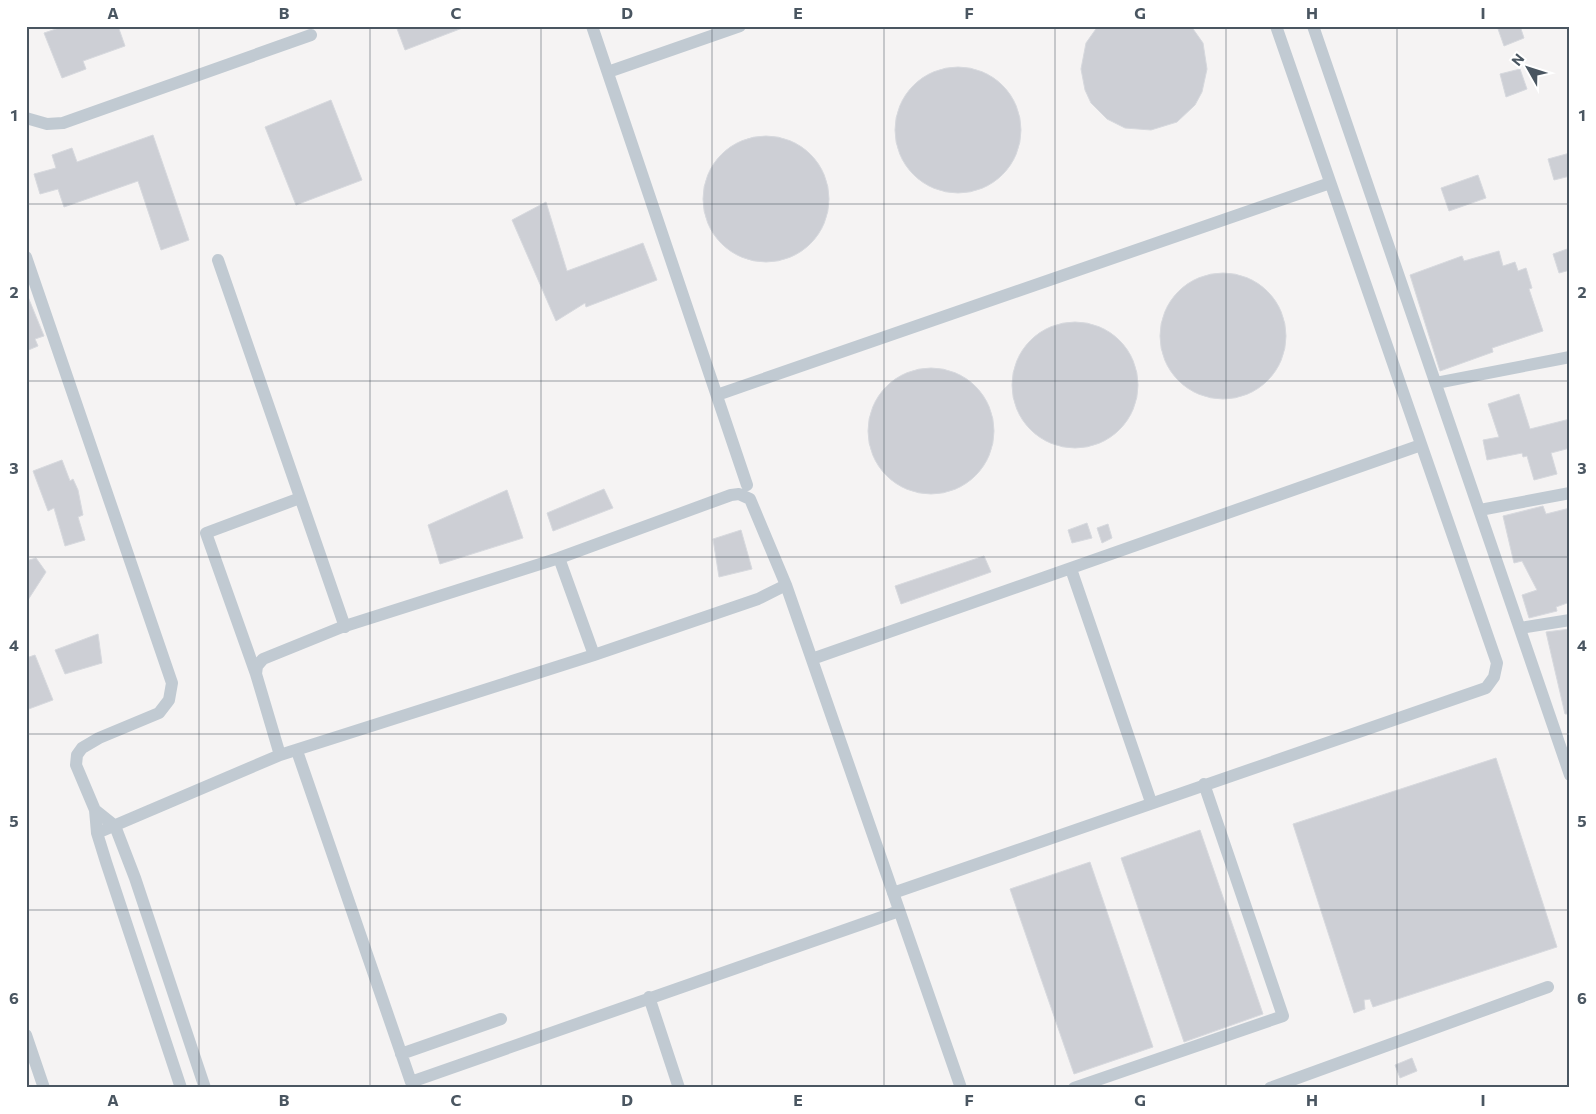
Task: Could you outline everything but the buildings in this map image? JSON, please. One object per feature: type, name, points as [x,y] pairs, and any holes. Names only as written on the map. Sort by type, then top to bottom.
[{"type":"street","points":[[592,26],[747,485]]},
{"type":"street","points":[[608,72],[740,26]]},
{"type":"street","points":[[893,893],[1151,802],[1486,688],[1494,677],[1497,663],[1276,26]]},
{"type":"street","points":[[1313,26],[1520,628],[1565,748],[1570,775]]},
{"type":"street","points":[[26,118],[47,124],[63,123],[311,35]]},
{"type":"street","points":[[717,395],[1330,183]]},
{"type":"street","points":[[26,257],[172,683],[169,700],[159,713],[99,738],[82,748],[77,755],[76,764],[95,810],[97,833],[133,950],[181,1088]]},
{"type":"street","points":[[218,260],[345,627]]},
{"type":"street","points":[[1436,383],[1570,357]]},
{"type":"street","points":[[812,659],[1421,445]]},
{"type":"street","points":[[1480,510],[1570,493]]},
{"type":"street","points":[[256,674],[257,666],[263,659],[345,627],[560,558],[731,495],[739,494],[750,499],[786,585],[961,1088]]},
{"type":"street","points":[[280,756],[256,674],[206,533],[300,498]]},
{"type":"street","points":[[560,558],[594,655]]},
{"type":"street","points":[[1071,569],[1151,802]]},
{"type":"street","points":[[97,833],[280,756],[594,655],[758,598],[786,585]]},
{"type":"street","points":[[1520,628],[1570,620]]},
{"type":"street","points":[[297,750],[411,1082],[423,1083],[649,997],[899,911]]},
{"type":"street","points":[[1074,1088],[1283,1016],[1204,784]]},
{"type":"street","points":[[95,810],[115,826],[135,878],[205,1088]]},
{"type":"street","points":[[1270,1088],[1548,987]]},
{"type":"street","points":[[649,997],[679,1088]]},
{"type":"street","points":[[401,1054],[501,1019]]},
{"type":"street","points":[[26,1035],[44,1088]]}]
